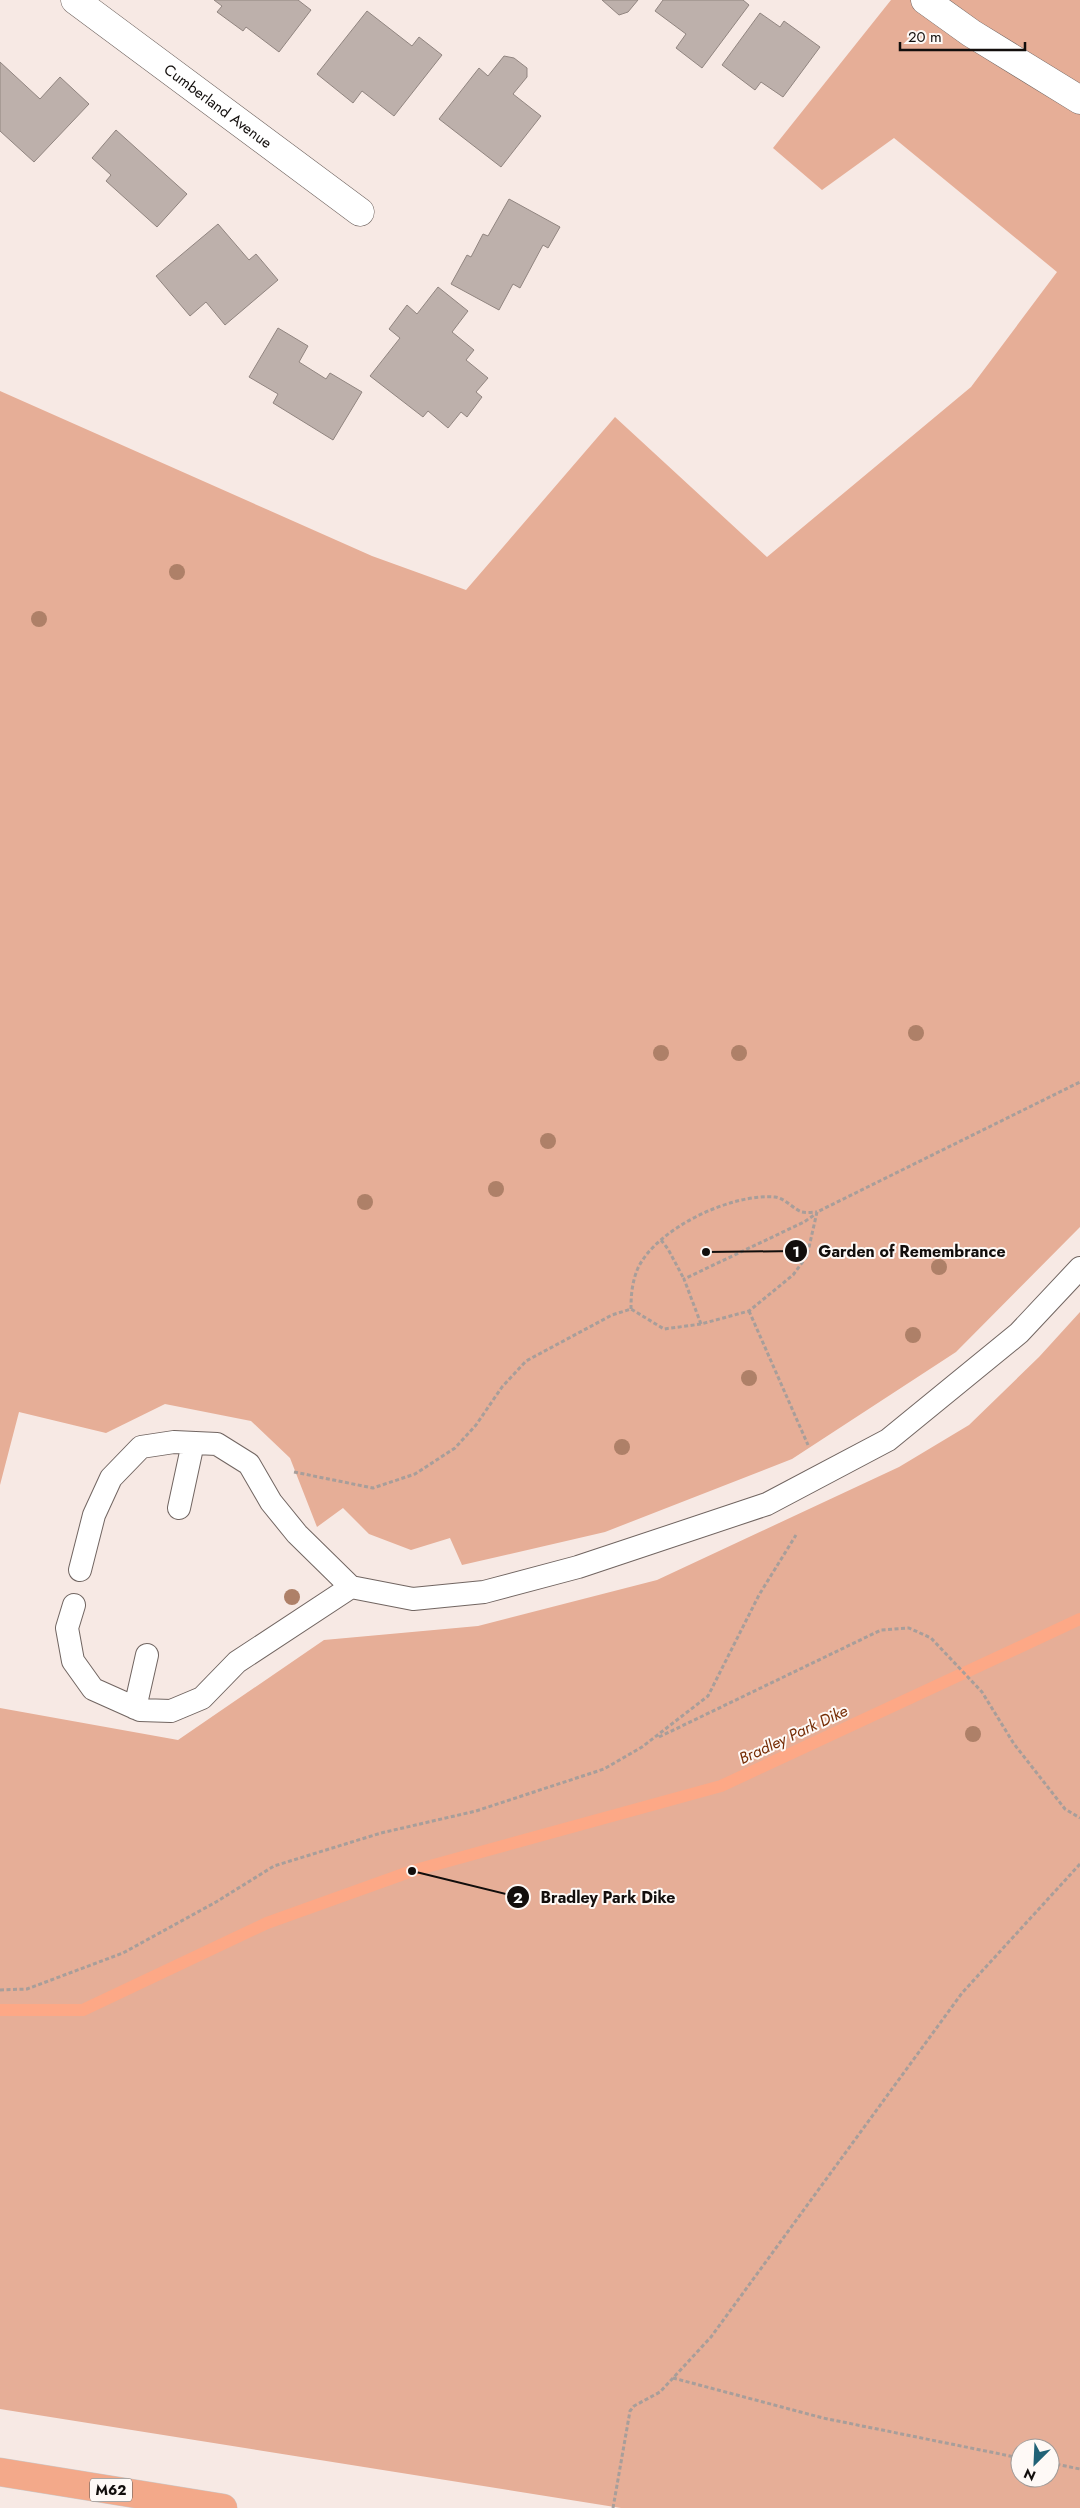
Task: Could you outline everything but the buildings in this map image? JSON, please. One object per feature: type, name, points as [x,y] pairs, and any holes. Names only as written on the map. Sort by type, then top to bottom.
[{"type":"highway","name":"M62","points":[[0,2472],[223,2508]]},
{"type":"street","name":"Cumberland Avenue","points":[[75,0],[360,212]]},
{"type":"street","points":[[925,0],[971,32],[1080,100]]},
{"type":"lane","points":[[80,1570],[94,1515],[111,1478],[140,1447],[174,1442],[217,1444],[249,1464],[271,1502],[297,1534],[351,1588],[413,1599],[484,1592],[578,1567],[767,1504],[888,1440],[1019,1333],[1080,1268]]},
{"type":"lane","points":[[179,1508],[193,1443]]},
{"type":"lane","points":[[74,1605],[66,1628],[73,1662],[94,1689],[135,1708],[171,1711],[202,1698],[237,1662],[351,1588]]},
{"type":"lane","points":[[135,1708],[147,1655]]},
{"type":"path","points":[[684,1279],[804,1222],[817,1212],[1080,1082]]},
{"type":"path","points":[[631,1309],[630,1292],[639,1267],[661,1240],[688,1220],[738,1201],[777,1197],[802,1212],[817,1212]]},
{"type":"path","points":[[249,1464],[373,1488],[415,1474],[460,1442],[476,1425],[502,1387],[526,1361],[612,1315],[631,1309],[664,1330],[701,1324],[749,1311],[793,1275],[807,1256],[817,1212]]},
{"type":"path","points":[[661,1240],[684,1279],[701,1324]]},
{"type":"path","points":[[749,1311],[808,1445],[826,1472]]},
{"type":"path","points":[[652,1740],[708,1696],[759,1595],[796,1535]]},
{"type":"path","points":[[0,1990],[27,1989],[123,1952],[216,1902],[274,1866],[381,1833],[476,1811],[604,1769],[652,1740],[881,1630],[910,1628],[931,1638],[982,1692],[1014,1744],[1065,1809],[1080,1818]]},
{"type":"path","points":[[613,2508],[630,2411],[634,2406],[660,2392],[711,2337],[962,1994],[1080,1864]]},
{"type":"path","points":[[673,2378],[823,2418],[1010,2456]]},
{"type":"path","points":[[1060,2465],[1080,2469]]},
{"type":"shaded area","points":[[891,0],[1080,0],[1080,1227],[956,1352],[792,1459],[605,1532],[462,1565],[450,1538],[411,1550],[369,1534],[343,1508],[317,1527],[290,1458],[251,1421],[165,1404],[106,1433],[19,1412],[0,1485],[0,391],[372,556],[466,590],[615,417],[767,557],[971,387],[1057,272],[894,138],[822,190],[773,148]]},
{"type":"shaded area","points":[[1080,1312],[1080,2508],[621,2508],[0,2409],[0,1708],[178,1740],[324,1640],[478,1626],[657,1580],[899,1467],[969,1425],[1039,1357]]},
{"type":"waterway","name":"Bradley Park Dike","points":[[0,2010],[83,2010],[267,1923],[412,1871],[721,1786],[1080,1619]]},
{"type":"place","name":"Garden of Remembrance","points":[[706,1252]]},
{"type":"place","name":"Bradley Park Dike","points":[[412,1871]]}]
